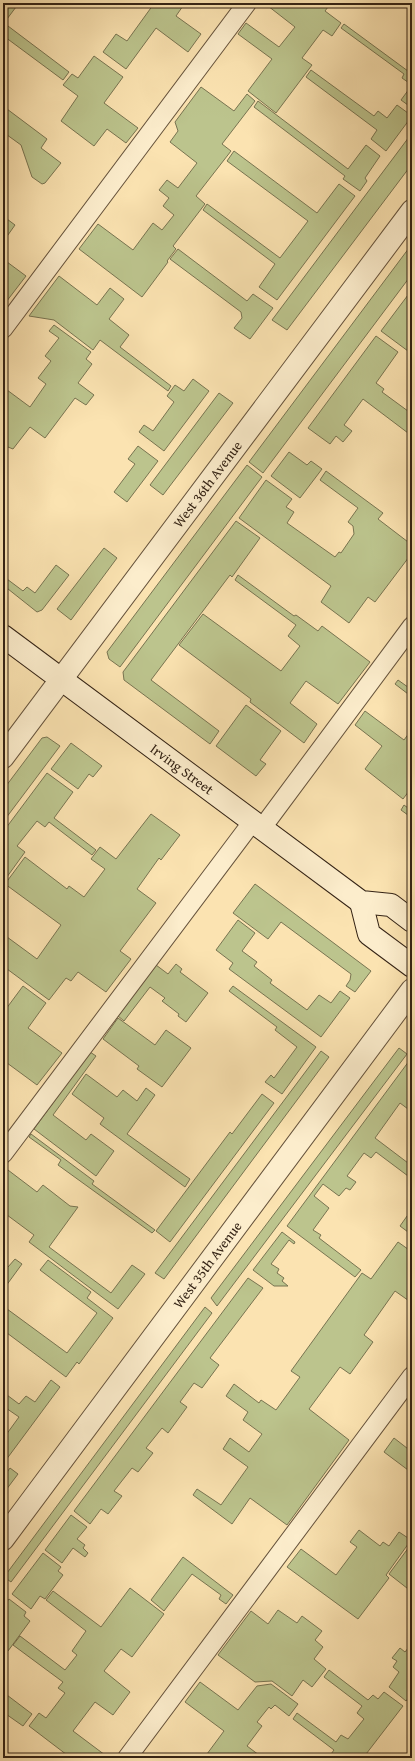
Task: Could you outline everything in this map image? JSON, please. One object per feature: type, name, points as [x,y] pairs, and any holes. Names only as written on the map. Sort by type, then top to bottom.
[{"type":"street","name":"West 36th Avenue","points":[[3,757],[412,210]]},
{"type":"street","name":"Irving Street","points":[[3,636],[361,902]]},
{"type":"street","points":[[412,921],[391,905],[361,902],[369,934],[412,966]]},
{"type":"street","name":"West 35th Avenue","points":[[3,1539],[412,990]]},
{"type":"lane","points":[[3,329],[247,3]]},
{"type":"lane","points":[[3,1154],[257,824],[412,626]]},
{"type":"lane","points":[[127,1758],[412,1376]]},
{"type":"green space","points":[[3,3],[19,3],[4,23],[69,72],[63,80],[5,37],[3,39]]},
{"type":"green space","points":[[150,3],[185,3],[176,16],[201,34],[188,52],[156,28],[126,69],[103,52],[116,34],[127,41],[153,5]]},
{"type":"green space","points":[[267,3],[331,3],[325,11],[341,23],[332,36],[323,30],[302,58],[312,65],[276,113],[248,91],[272,59],[238,34],[246,23],[279,47],[295,27],[268,6]]},
{"type":"green space","points":[[344,24],[412,74],[412,85],[402,78],[404,74],[341,28]]},
{"type":"green space","points":[[94,56],[123,77],[104,103],[138,128],[126,143],[107,129],[94,146],[61,121],[78,96],[63,85],[72,74],[78,78]]},
{"type":"green space","points":[[311,70],[374,116],[378,111],[387,118],[397,105],[412,116],[386,151],[371,139],[377,130],[306,77]]},
{"type":"green space","points":[[412,85],[412,108],[401,100]]},
{"type":"green space","points":[[201,87],[234,111],[247,94],[255,101],[222,144],[231,151],[196,196],[205,204],[173,246],[176,249],[142,297],[79,249],[98,224],[133,250],[153,223],[162,230],[174,215],[163,206],[169,198],[159,190],[167,180],[178,188],[197,163],[170,142],[178,131],[175,122]]},
{"type":"green space","points":[[258,101],[348,169],[366,145],[380,156],[365,178],[367,181],[360,191],[343,179],[345,176],[254,107]]},
{"type":"green space","points":[[3,106],[47,139],[41,148],[61,163],[45,183],[42,184],[32,177],[21,145],[3,132]]},
{"type":"green space","points":[[412,133],[412,164],[287,330],[272,320]]},
{"type":"green space","points":[[234,151],[317,213],[339,184],[355,196],[277,300],[259,287],[275,264],[203,210],[207,204],[280,258],[308,221],[227,161]]},
{"type":"green space","points":[[3,216],[15,225],[3,242]]},
{"type":"green space","points":[[412,244],[412,274],[263,473],[249,462]]},
{"type":"green space","points":[[178,249],[247,301],[253,294],[273,308],[250,339],[234,328],[242,318],[241,312],[170,259]]},
{"type":"green space","points":[[3,259],[26,276],[3,306]]},
{"type":"green space","points":[[59,276],[97,305],[110,288],[124,299],[109,319],[129,335],[120,347],[171,386],[168,391],[100,340],[93,350],[54,320],[29,316]]},
{"type":"green space","points":[[411,291],[412,292],[412,354],[381,331]]},
{"type":"green space","points":[[54,325],[91,352],[86,359],[92,364],[78,383],[94,395],[86,405],[75,398],[45,438],[30,427],[13,449],[3,445],[3,425],[5,422],[3,420],[3,387],[30,407],[46,384],[38,378],[51,361],[45,356],[59,338],[49,331]]},
{"type":"green space","points":[[376,336],[398,352],[376,383],[384,389],[382,392],[412,414],[412,436],[363,399],[344,425],[352,431],[343,442],[336,436],[330,444],[308,428]]},
{"type":"green space","points":[[193,379],[209,391],[164,451],[139,432],[144,425],[153,431],[174,402],[167,396],[175,385],[184,391]]},
{"type":"green space","points":[[219,393],[233,403],[163,495],[150,485]]},
{"type":"green space","points":[[138,446],[158,461],[127,502],[114,492],[135,464],[128,459]]},
{"type":"green space","points":[[289,452],[307,465],[311,461],[322,469],[300,498],[271,476]]},
{"type":"green space","points":[[247,465],[262,477],[120,667],[109,659],[107,652]]},
{"type":"green space","points":[[326,471],[383,513],[378,519],[412,545],[412,553],[375,602],[368,597],[349,623],[321,602],[331,586],[239,518],[266,480],[292,499],[286,507],[294,512],[287,523],[335,557],[339,552],[341,553],[354,534],[353,526],[348,522],[358,508],[320,480]]},
{"type":"green space","points":[[236,521],[260,538],[232,577],[230,575],[151,680],[219,731],[210,744],[124,680],[123,672]]},
{"type":"green space","points":[[104,548],[117,558],[71,620],[57,609]]},
{"type":"green space","points":[[56,565],[69,575],[42,610],[37,612],[3,585],[3,576],[23,591],[27,587],[35,593]]},
{"type":"green space","points":[[238,575],[294,616],[296,615],[318,631],[322,626],[370,662],[338,704],[306,681],[290,703],[317,724],[304,743],[250,702],[251,699],[179,645],[203,614],[281,671],[300,646],[288,636],[296,625],[235,580]]},
{"type":"green space","points":[[398,680],[412,690],[412,697],[395,684]]},
{"type":"green space","points":[[246,705],[281,731],[260,760],[266,764],[256,776],[216,746]]},
{"type":"green space","points":[[365,711],[404,740],[412,729],[412,787],[403,799],[365,769],[382,746],[355,725]]},
{"type":"green space","points":[[47,737],[60,746],[3,822],[3,790],[42,738]]},
{"type":"green space","points":[[71,743],[102,766],[93,777],[89,774],[78,789],[51,769]]},
{"type":"green space","points":[[47,773],[73,792],[54,818],[96,850],[92,855],[49,822],[45,827],[37,821],[17,846],[25,852],[4,881],[3,832]]},
{"type":"green space","points":[[404,805],[412,811],[412,818],[401,810]]},
{"type":"green space","points":[[151,814],[180,835],[161,860],[159,858],[137,889],[156,903],[120,951],[131,959],[106,992],[78,972],[71,981],[66,978],[49,1000],[3,966],[3,934],[37,959],[61,925],[5,884],[25,857],[67,889],[69,886],[84,897],[105,869],[91,859],[100,847],[116,859]]},
{"type":"green space","points":[[255,884],[371,971],[355,992],[346,986],[350,980],[351,974],[281,922],[268,939],[233,913]]},
{"type":"green space","points":[[238,920],[255,933],[242,951],[257,962],[254,966],[272,980],[270,983],[307,1010],[319,995],[331,1003],[340,991],[350,998],[321,1037],[229,969],[233,963],[216,950]]},
{"type":"green space","points":[[176,964],[182,969],[180,972],[208,993],[186,1022],[178,1016],[179,1014],[162,1001],[165,998],[150,987],[124,1021],[118,1016],[156,965],[168,974]]},
{"type":"green space","points":[[23,986],[46,1003],[28,1028],[62,1053],[37,1085],[3,1060],[3,1013]]},
{"type":"green space","points":[[233,986],[316,1047],[282,1094],[265,1082],[271,1075],[274,1078],[297,1047],[275,1030],[277,1027],[229,991]]},
{"type":"green space","points":[[118,1018],[155,1045],[166,1030],[191,1048],[162,1087],[137,1069],[139,1066],[103,1039]]},
{"type":"green space","points":[[399,1048],[407,1054],[217,1306],[211,1298]]},
{"type":"green space","points":[[321,1051],[329,1057],[164,1279],[155,1273]]},
{"type":"green space","points":[[90,1052],[96,1056],[53,1115],[86,1140],[91,1134],[114,1151],[96,1176],[34,1129]]},
{"type":"green space","points":[[412,1057],[412,1112],[400,1103],[375,1138],[412,1166],[412,1179],[376,1152],[371,1158],[364,1153],[347,1176],[356,1182],[350,1190],[346,1188],[339,1196],[323,1184],[314,1196],[329,1208],[313,1230],[321,1235],[319,1238],[361,1270],[355,1277],[287,1226]]},
{"type":"green space","points":[[86,1074],[117,1097],[123,1090],[137,1101],[146,1088],[155,1095],[127,1134],[190,1179],[185,1187],[100,1124],[104,1118],[72,1094]]},
{"type":"green space","points":[[262,1094],[274,1103],[170,1242],[156,1231],[230,1132],[232,1134]]},
{"type":"green space","points":[[31,1134],[94,1181],[92,1184],[155,1230],[152,1233],[58,1165],[61,1160],[29,1137]]},
{"type":"green space","points":[[4,1167],[37,1192],[43,1185],[70,1206],[78,1207],[49,1247],[111,1293],[132,1265],[145,1274],[118,1309],[29,1242],[34,1235],[3,1212]]},
{"type":"green space","points":[[412,1209],[412,1235],[400,1226]]},
{"type":"green space","points":[[282,1232],[295,1242],[294,1244],[289,1240],[271,1264],[279,1269],[277,1273],[284,1278],[282,1281],[288,1286],[274,1286],[253,1270]]},
{"type":"green space","points":[[398,1242],[412,1252],[412,1303],[395,1291],[364,1335],[373,1342],[350,1374],[340,1367],[309,1409],[349,1440],[287,1525],[250,1498],[232,1524],[193,1495],[197,1489],[221,1505],[248,1467],[223,1449],[230,1438],[249,1452],[262,1434],[243,1420],[248,1412],[226,1396],[234,1384],[259,1403],[261,1400],[276,1410],[300,1377],[291,1371],[362,1273],[371,1279]]},
{"type":"green space","points":[[15,1259],[22,1264],[3,1290],[3,1264],[8,1267]]},
{"type":"green space","points":[[48,1260],[91,1292],[87,1298],[113,1318],[79,1364],[77,1362],[66,1377],[3,1330],[3,1306],[67,1353],[97,1313],[40,1270]]},
{"type":"green space","points":[[248,1278],[263,1288],[210,1358],[219,1365],[202,1388],[194,1383],[180,1402],[187,1407],[168,1433],[162,1428],[146,1448],[153,1453],[138,1472],[132,1468],[114,1491],[122,1496],[108,1514],[101,1509],[90,1524],[74,1511]]},
{"type":"green space","points":[[205,1307],[212,1313],[11,1582],[4,1577]]},
{"type":"green space","points":[[51,1380],[60,1387],[3,1464],[3,1439],[19,1417],[3,1406],[3,1392],[19,1404],[26,1396],[35,1402]]},
{"type":"green space","points":[[394,1438],[412,1452],[412,1473],[384,1452]]},
{"type":"green space","points":[[10,1468],[18,1474],[3,1494],[3,1478]]},
{"type":"green space","points":[[71,1515],[87,1527],[77,1539],[85,1545],[83,1548],[88,1553],[85,1557],[73,1548],[62,1563],[45,1550]]},
{"type":"green space","points":[[359,1530],[380,1546],[383,1542],[389,1546],[399,1532],[411,1540],[386,1575],[389,1578],[358,1619],[287,1567],[301,1549],[336,1575],[357,1547],[350,1542]]},
{"type":"green space","points":[[412,1543],[412,1592],[389,1574]]},
{"type":"green space","points":[[43,1553],[61,1567],[58,1571],[63,1575],[45,1599],[40,1596],[31,1609],[12,1594]]},
{"type":"green space","points":[[183,1557],[233,1595],[226,1604],[219,1599],[221,1595],[192,1574],[164,1611],[151,1600]]},
{"type":"green space","points":[[130,1588],[164,1614],[132,1657],[121,1649],[104,1671],[130,1692],[113,1715],[95,1702],[73,1731],[105,1755],[102,1758],[71,1758],[29,1726],[39,1713],[46,1718],[65,1693],[58,1688],[63,1682],[13,1645],[20,1636],[65,1670],[77,1655],[72,1651],[86,1631],[46,1600],[53,1591],[101,1627]]},
{"type":"green space","points":[[9,1599],[26,1612],[24,1616],[30,1621],[8,1651],[3,1647],[3,1607]]},
{"type":"green space","points":[[278,1610],[297,1623],[302,1616],[322,1631],[315,1640],[323,1647],[314,1659],[326,1669],[312,1687],[303,1680],[292,1696],[272,1681],[255,1682],[218,1655],[251,1611],[268,1624]]},
{"type":"green space","points":[[409,1647],[412,1649],[412,1693],[406,1701],[389,1687],[399,1672],[393,1667],[397,1661],[392,1658],[400,1648],[405,1652]]},
{"type":"green space","points":[[329,1670],[368,1700],[373,1695],[378,1699],[384,1692],[403,1706],[363,1758],[328,1758],[334,1750],[293,1719],[297,1713],[336,1742],[341,1735],[348,1739],[364,1719],[357,1713],[362,1706],[324,1677]]},
{"type":"green space","points":[[200,1682],[238,1710],[257,1686],[271,1684],[298,1704],[289,1716],[275,1705],[271,1709],[269,1707],[257,1722],[262,1726],[247,1746],[259,1755],[257,1758],[237,1758],[231,1754],[228,1758],[204,1758],[224,1731],[185,1702]]},
{"type":"green space","points":[[3,1692],[32,1714],[23,1726],[3,1712]]}]
